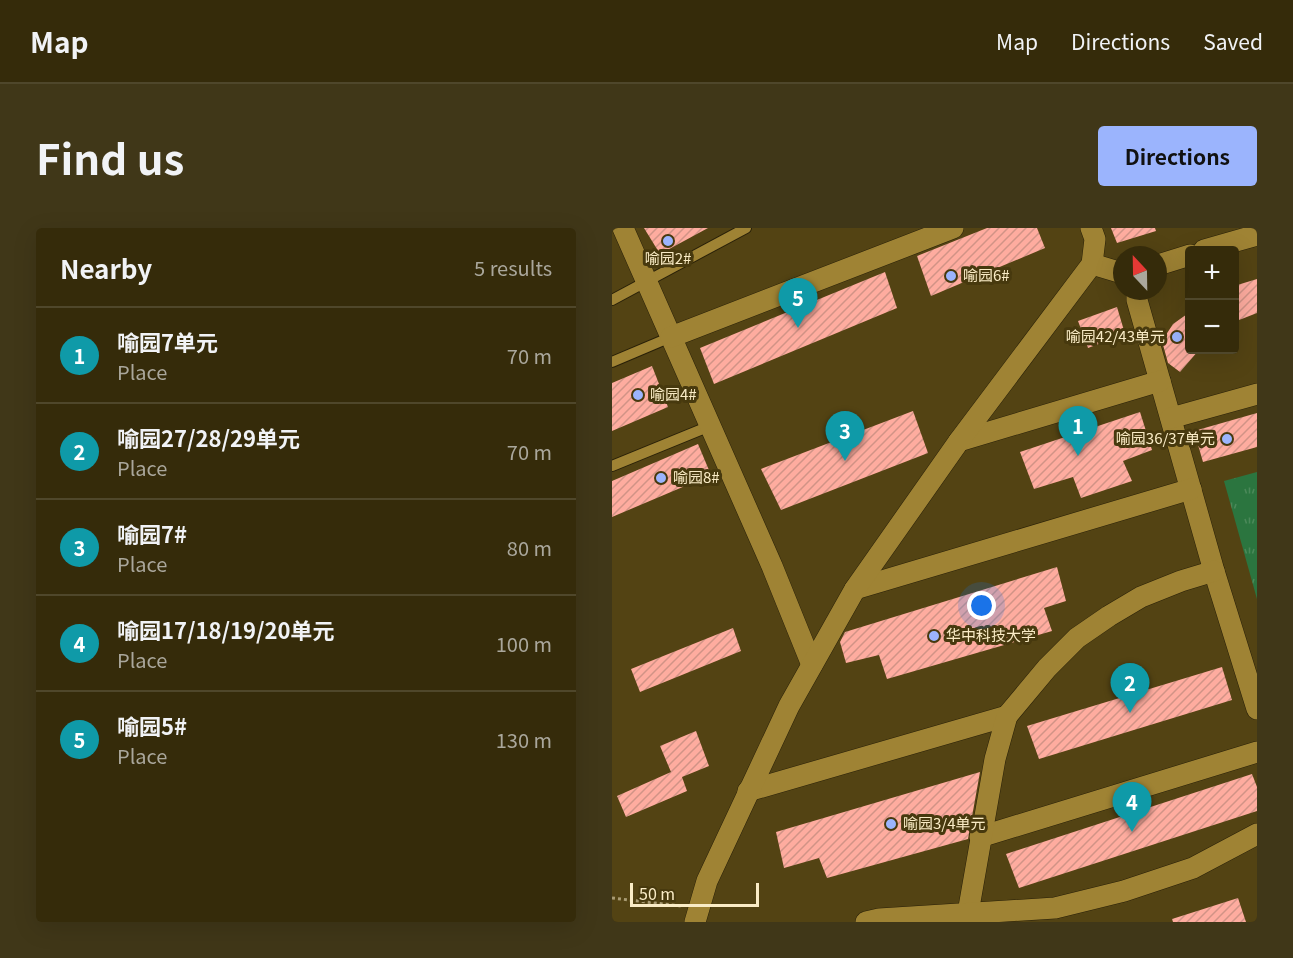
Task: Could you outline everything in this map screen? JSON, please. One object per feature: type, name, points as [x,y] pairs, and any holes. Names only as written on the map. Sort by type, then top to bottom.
[{"type":"street","points":[[623,228],[772,566],[812,665]]},
{"type":"street","points":[[671,337],[954,228]]},
{"type":"street","points":[[697,915],[707,881],[789,706],[855,589],[958,441],[1092,264],[1095,239],[1091,228]]},
{"type":"street","points":[[1218,246],[1257,235]]},
{"type":"street","points":[[1167,262],[1185,257]]},
{"type":"street","points":[[1092,264],[1113,270]]},
{"type":"street","points":[[1137,300],[1214,570],[1252,677],[1257,709]]},
{"type":"street","points":[[958,441],[1160,381]]},
{"type":"street","points":[[1171,418],[1257,394]]},
{"type":"street","points":[[855,589],[1191,489]]},
{"type":"street","points":[[968,913],[995,759],[1007,716],[1047,668],[1077,638],[1142,597],[1214,570]]},
{"type":"street","points":[[748,791],[1007,716]]},
{"type":"street","points":[[980,837],[1257,752]]},
{"type":"street","points":[[866,922],[879,919],[1055,908],[1124,891],[1193,868],[1257,834]]},
{"type":"lane","points":[[612,300],[746,228]]},
{"type":"lane","points":[[612,362],[671,337]]},
{"type":"lane","points":[[612,466],[710,426]]},
{"type":"path","points":[[612,898],[697,915]]},
{"type":"shaded area","name":"华中科技大学","points":[[612,228],[1257,228],[1257,922],[612,922]]},
{"type":"green space","points":[[1257,472],[1257,599],[1224,481]]},
{"type":"building","name":"喻园2#","points":[[644,228],[708,228],[660,254]]},
{"type":"building","name":"喻园6#","points":[[987,228],[1037,228],[1045,248],[931,296],[917,256]]},
{"type":"building","points":[[1111,228],[1155,228],[1156,231],[1117,243]]},
{"type":"building","points":[[885,272],[897,308],[714,384],[700,348]]},
{"type":"building","points":[[1257,279],[1257,313],[1239,320],[1239,300],[1239,284]]},
{"type":"building","points":[[1117,307],[1125,334],[1088,348],[1078,321]]},
{"type":"building","name":"喻园42/43单元","points":[[1185,316],[1185,354],[1196,354],[1180,372],[1168,363],[1162,341],[1173,324]]},
{"type":"building","name":"喻园4#","points":[[652,366],[668,407],[612,431],[612,383]]},
{"type":"building","points":[[913,411],[928,453],[781,510],[761,469]]},
{"type":"building","points":[[1140,412],[1152,450],[1123,461],[1132,481],[1081,498],[1073,477],[1034,489],[1020,452]]},
{"type":"building","name":"喻园36/37单元","points":[[1257,413],[1257,447],[1203,462],[1194,431]]},
{"type":"building","name":"喻园8#","points":[[698,444],[711,475],[612,517],[612,481]]},
{"type":"building","points":[[1057,567],[1066,601],[1044,608],[1052,631],[887,679],[879,655],[846,663],[840,642],[845,632]]},
{"type":"building","points":[[733,628],[741,651],[640,692],[631,669]]},
{"type":"building","points":[[1222,667],[1232,700],[1039,759],[1027,726]]},
{"type":"building","points":[[696,731],[709,766],[682,777],[687,791],[626,817],[617,796],[671,772],[660,746]]},
{"type":"building","name":"喻园3/4单元","points":[[980,772],[968,839],[827,878],[819,858],[784,868],[776,832]]},
{"type":"building","points":[[1252,774],[1257,787],[1257,811],[1019,888],[1006,854]]},
{"type":"building","points":[[1238,898],[1246,922],[1173,922],[1172,919]]},
{"type":"place","name":"喻园2#","points":[[668,241]]},
{"type":"place","name":"喻园6#","points":[[951,276]]},
{"type":"place","name":"喻园5#","points":[[798,328]]},
{"type":"place","name":"喻园42/43单元","points":[[1177,337]]},
{"type":"place","name":"喻园4#","points":[[638,395]]},
{"type":"place","name":"喻园36/37单元","points":[[1227,439]]},
{"type":"place","name":"喻园7单元","points":[[1078,456]]},
{"type":"place","name":"喻园7#","points":[[845,461]]},
{"type":"place","name":"喻园8#","points":[[661,478]]},
{"type":"place","name":"华中科技大学","points":[[934,636]]},
{"type":"place","name":"喻园27/28/29单元","points":[[1130,713]]},
{"type":"place","name":"喻园3/4单元","points":[[891,824]]},
{"type":"place","name":"喻园17/18/19/20单元","points":[[1132,832]]}]
